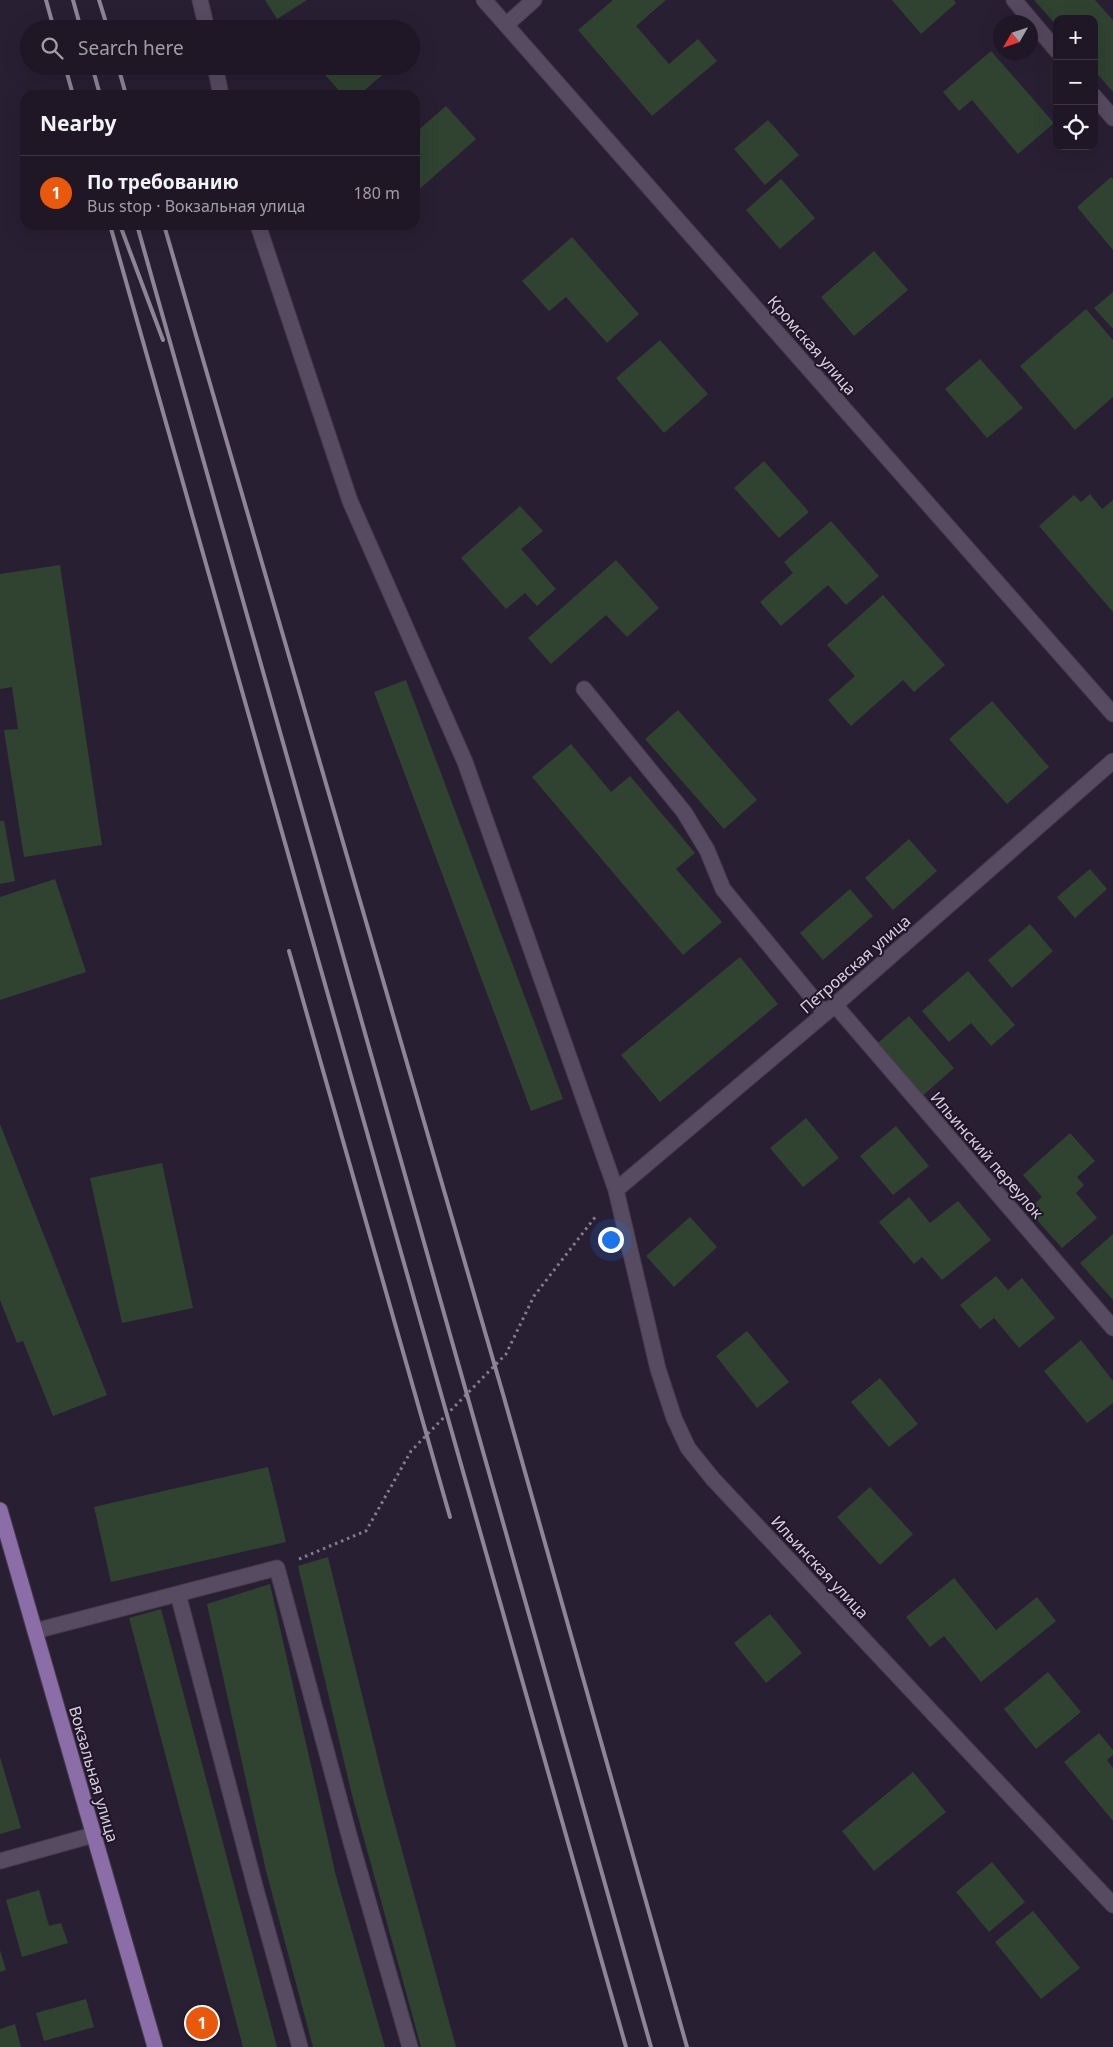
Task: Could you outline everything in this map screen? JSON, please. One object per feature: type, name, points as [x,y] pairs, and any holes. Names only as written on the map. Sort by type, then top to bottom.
[{"type":"main road","name":"Вокзальная улица","points":[[0,1510],[155,2047]]},
{"type":"street","points":[[200,0],[205,20]]},
{"type":"street","name":"Кромская улица","points":[[484,0],[1113,714]]},
{"type":"street","points":[[506,25],[534,0]]},
{"type":"street","points":[[1014,0],[1053,46]]},
{"type":"street","points":[[217,75],[220,90]]},
{"type":"street","points":[[1098,101],[1113,118]]},
{"type":"street","name":"Ильинская улица","points":[[260,230],[350,501],[465,762],[616,1190],[658,1369],[674,1418],[688,1448],[713,1479],[1113,1905]]},
{"type":"street","name":"Ильинский переулок","points":[[584,689],[684,812],[707,850],[723,889],[1113,1328]]},
{"type":"street","name":"Петровская улица","points":[[616,1190],[830,1009],[1113,761]]},
{"type":"street","points":[[35,1631],[277,1568],[349,1834],[410,2047]]},
{"type":"street","points":[[178,1594],[256,1890],[300,2047]]},
{"type":"street","points":[[0,1861],[93,1835]]},
{"type":"path","points":[[277,1568],[366,1531],[411,1451],[506,1354],[534,1296],[616,1190]]},
{"type":"building","points":[[265,0],[307,0],[277,19]]},
{"type":"building","points":[[613,0],[666,0],[636,26],[669,64],[698,39],[717,61],[652,116],[578,30]]},
{"type":"building","points":[[892,0],[954,0],[956,3],[921,34]]},
{"type":"building","points":[[1034,0],[1095,0],[1113,20],[1113,92],[1098,75],[1098,15],[1053,15],[1053,21]]},
{"type":"building","points":[[991,51],[993,60],[999,60],[1053,124],[1018,154],[972,100],[959,111],[943,92]]},
{"type":"building","points":[[325,75],[382,75],[365,90],[339,90]]},
{"type":"building","points":[[446,106],[476,139],[420,189],[420,129]]},
{"type":"building","points":[[768,120],[799,155],[765,185],[734,149]]},
{"type":"building","points":[[1111,177],[1113,179],[1113,250],[1077,207]]},
{"type":"building","points":[[781,179],[815,218],[780,249],[746,210]]},
{"type":"building","points":[[572,237],[639,314],[607,343],[566,297],[549,311],[522,281]]},
{"type":"building","points":[[874,251],[908,290],[854,336],[821,297]]},
{"type":"building","points":[[1113,292],[1113,329],[1094,308]]},
{"type":"building","points":[[1086,309],[1113,340],[1113,397],[1075,430],[1020,366]]},
{"type":"building","points":[[660,340],[708,394],[664,433],[616,378]]},
{"type":"building","points":[[980,359],[1023,408],[987,438],[945,389]]},
{"type":"building","points":[[764,461],[809,512],[779,538],[734,488]]},
{"type":"building","points":[[1090,494],[1102,509],[1113,500],[1113,612],[1039,526],[1074,495],[1081,502]]},
{"type":"building","points":[[520,506],[543,531],[521,549],[556,589],[537,606],[525,593],[506,609],[461,558]]},
{"type":"building","points":[[831,521],[879,576],[846,605],[828,585],[781,626],[760,602],[793,573],[784,562]]},
{"type":"building","points":[[616,560],[659,608],[627,637],[606,615],[551,664],[528,638]]},
{"type":"building","points":[[60,565],[102,845],[24,857],[4,730],[18,729],[12,687],[0,689],[0,574]]},
{"type":"building","points":[[883,595],[945,665],[914,692],[903,680],[851,726],[828,700],[855,676],[827,645]]},
{"type":"building","points":[[406,680],[563,1099],[531,1111],[374,692]]},
{"type":"building","points":[[992,701],[1049,767],[1007,804],[949,739]]},
{"type":"building","points":[[678,710],[757,800],[724,829],[645,739]]},
{"type":"building","points":[[571,744],[611,792],[630,776],[695,853],[676,869],[722,922],[683,955],[532,777]]},
{"type":"building","points":[[0,821],[4,821],[15,881],[0,884]]},
{"type":"building","points":[[909,839],[937,871],[893,910],[865,878]]},
{"type":"building","points":[[1090,869],[1107,889],[1075,918],[1057,897]]},
{"type":"building","points":[[55,879],[86,972],[0,1000],[0,897]]},
{"type":"building","points":[[850,889],[873,916],[823,960],[800,933]]},
{"type":"building","points":[[1030,924],[1053,951],[1012,988],[988,960]]},
{"type":"building","points":[[740,957],[778,1004],[660,1102],[621,1055]]},
{"type":"building","points":[[968,971],[1015,1025],[991,1046],[971,1023],[949,1042],[922,1011]]},
{"type":"building","points":[[909,1016],[954,1068],[919,1099],[873,1047]]},
{"type":"building","points":[[806,1118],[839,1158],[803,1187],[770,1148]]},
{"type":"building","points":[[0,1124],[107,1395],[53,1416],[23,1341],[17,1343],[0,1300]]},
{"type":"building","points":[[896,1126],[929,1166],[893,1195],[860,1156]]},
{"type":"building","points":[[1070,1133],[1095,1161],[1077,1177],[1084,1185],[1076,1193],[1097,1218],[1062,1248],[1028,1210],[1042,1197],[1023,1175]]},
{"type":"building","points":[[162,1163],[193,1308],[122,1323],[90,1178]]},
{"type":"building","points":[[909,1197],[930,1223],[958,1201],[991,1240],[942,1280],[922,1257],[914,1264],[879,1222]]},
{"type":"building","points":[[690,1217],[717,1247],[674,1287],[646,1256]]},
{"type":"building","points":[[1113,1234],[1113,1300],[1080,1263]]},
{"type":"building","points":[[996,1276],[1008,1290],[1022,1278],[1055,1318],[1019,1348],[994,1318],[980,1329],[960,1305]]},
{"type":"building","points":[[747,1331],[789,1382],[757,1408],[716,1356]]},
{"type":"building","points":[[1081,1340],[1113,1381],[1113,1403],[1087,1423],[1044,1371]]},
{"type":"building","points":[[880,1378],[918,1424],[889,1447],[851,1402]]},
{"type":"building","points":[[268,1467],[286,1542],[111,1582],[94,1507]]},
{"type":"building","points":[[870,1487],[913,1534],[880,1565],[837,1517]]},
{"type":"building","points":[[328,1557],[386,1792],[456,2047],[421,2047],[352,1795],[298,1566]]},
{"type":"building","points":[[954,1578],[996,1630],[1037,1597],[1056,1621],[981,1682],[944,1636],[930,1647],[906,1617]]},
{"type":"building","points":[[270,1584],[336,1876],[385,2047],[313,2047],[266,1871],[207,1604]]},
{"type":"building","points":[[161,1609],[277,2047],[243,2047],[129,1618]]},
{"type":"building","points":[[770,1614],[802,1653],[766,1683],[734,1643]]},
{"type":"building","points":[[1048,1672],[1081,1712],[1036,1749],[1004,1709]]},
{"type":"building","points":[[1099,1733],[1113,1750],[1113,1755],[1107,1760],[1113,1768],[1113,1821],[1064,1762]]},
{"type":"building","points":[[0,1757],[21,1828],[0,1834]]},
{"type":"building","points":[[913,1772],[946,1812],[874,1871],[842,1831]]},
{"type":"building","points":[[992,1862],[1025,1902],[989,1932],[956,1892]]},
{"type":"building","points":[[39,1890],[49,1926],[61,1923],[68,1943],[22,1957],[6,1900]]},
{"type":"building","points":[[1033,1911],[1080,1968],[1041,1999],[995,1942]]},
{"type":"building","points":[[0,1950],[6,1970],[0,1972]]},
{"type":"building","points":[[86,1999],[94,2027],[44,2041],[36,2013]]},
{"type":"building","points":[[15,2024],[21,2047],[0,2047],[0,2029]]},
{"type":"railway","points":[[46,0],[52,20]]},
{"type":"railway","points":[[73,0],[79,20]]},
{"type":"railway","points":[[99,0],[105,20]]},
{"type":"railway","points":[[67,75],[72,90]]},
{"type":"railway","points":[[94,75],[99,90]]},
{"type":"railway","points":[[120,75],[125,90]]},
{"type":"railway","points":[[111,230],[626,2047]]},
{"type":"railway","points":[[122,230],[163,340]]},
{"type":"railway","points":[[138,230],[651,2047]]},
{"type":"railway","points":[[165,230],[503,1394],[687,2047]]},
{"type":"railway","points":[[289,951],[450,1517]]},
{"type":"place","name":"По требованию","points":[[202,2023]]}]
